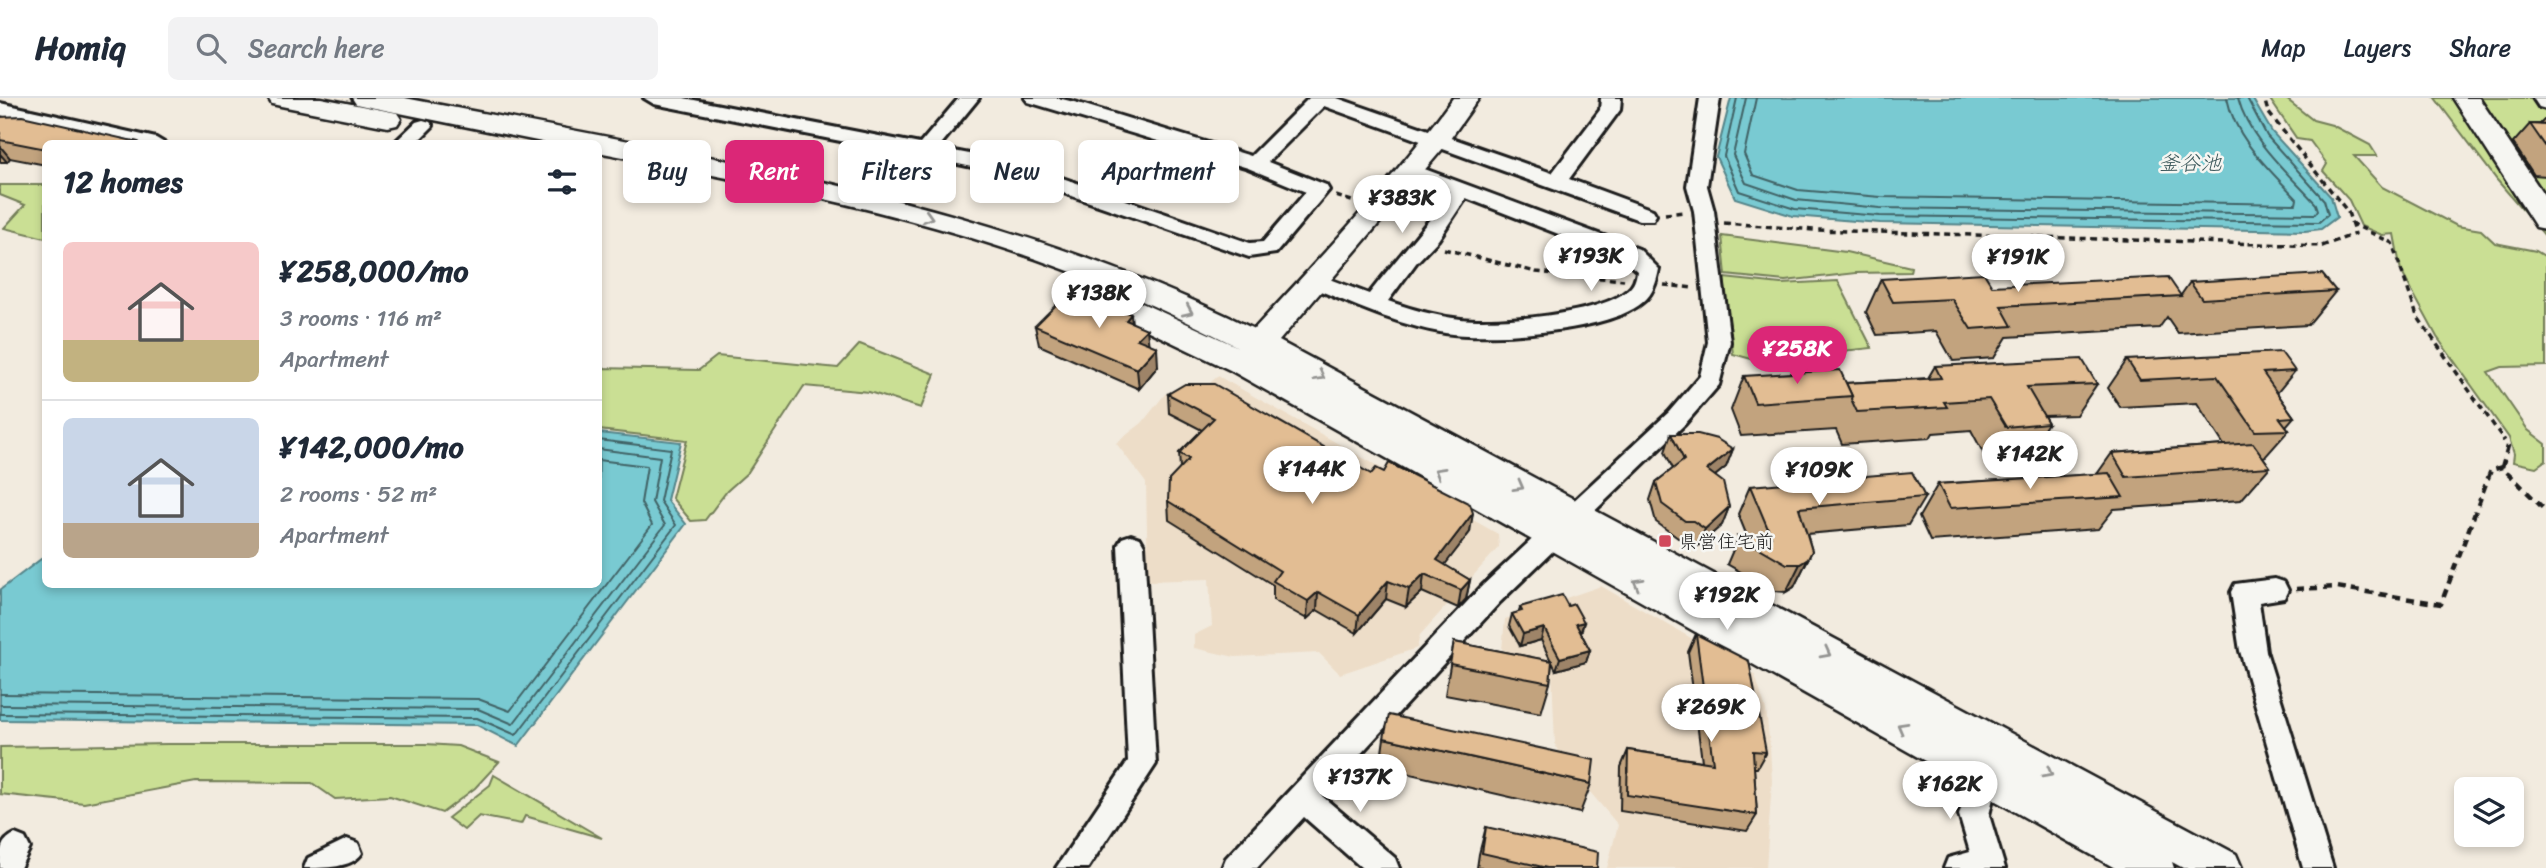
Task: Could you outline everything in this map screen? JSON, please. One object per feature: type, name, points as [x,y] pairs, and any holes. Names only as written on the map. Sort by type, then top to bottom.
[{"type":"street","points":[[281,98],[440,112],[498,140]]},
{"type":"street","points":[[365,98],[577,140]]},
{"type":"street","points":[[654,98],[871,140]]},
{"type":"street","points":[[934,140],[969,98]]},
{"type":"street","points":[[956,157],[1015,169],[1249,250],[1269,248],[1319,190],[1255,164],[1035,98]]},
{"type":"street","points":[[1255,164],[1320,98],[1646,215]]},
{"type":"street","points":[[1251,352],[1411,170],[1466,98]]},
{"type":"street","points":[[1556,182],[1610,110],[1611,98]]},
{"type":"street","points":[[1237,868],[1490,594],[1678,418],[1711,379],[1719,342],[1705,216],[1697,186],[1710,98]]},
{"type":"street","points":[[2466,98],[2546,220]]},
{"type":"street","points":[[2543,98],[2546,103]]},
{"type":"street","points":[[0,109],[138,140]]},
{"type":"street","points":[[408,140],[440,112]]},
{"type":"street","points":[[602,145],[880,204],[1011,240],[1118,280],[1561,526],[1985,773],[2154,868]]},
{"type":"street","points":[[602,164],[869,222],[1001,259],[1251,352]]},
{"type":"street","points":[[1316,281],[1412,317],[1464,327],[1554,321],[1601,313],[1633,299],[1647,283],[1648,269],[1631,254],[1411,170]]},
{"type":"street","points":[[1374,303],[1408,258],[1423,243],[1462,189]]},
{"type":"street","points":[[1561,526],[2222,868]]},
{"type":"street","points":[[1071,868],[1142,764],[1131,545]]},
{"type":"street","points":[[2275,590],[2244,592],[2253,650],[2318,868]]},
{"type":"street","points":[[1958,868],[1989,865],[1974,815],[1985,773]]},
{"type":"street","points":[[1303,798],[1384,868]]},
{"type":"street","points":[[319,868],[347,853]]},
{"type":"path","points":[[1646,215],[1705,216],[1815,230],[2322,246],[2355,234],[2348,212],[2269,112],[2264,98]]},
{"type":"path","points":[[1319,190],[1377,209]]},
{"type":"path","points":[[2351,223],[2392,243],[2417,316],[2508,446],[2502,467]]},
{"type":"path","points":[[1423,243],[1536,272]]},
{"type":"path","points":[[2502,467],[2546,512]]},
{"type":"path","points":[[2275,590],[2337,587],[2441,604],[2491,470],[2502,467]]},
{"type":"shaded area","points":[[1218,376],[1498,534],[1499,547],[1420,635],[1417,648],[1340,674],[1319,653],[1235,657],[1194,648],[1194,635],[1212,626],[1209,579],[1148,581],[1146,483],[1116,443],[1142,423],[1165,394],[1205,387]]},
{"type":"shaded area","points":[[1601,586],[1755,675],[1766,710],[1772,781],[1766,868],[1607,868],[1618,825],[1562,759],[1555,744],[1552,673],[1502,649],[1505,619]]},
{"type":"green space","points":[[2269,98],[2285,98],[2313,120],[2332,125],[2370,145],[2377,156],[2354,156],[2382,187],[2457,226],[2481,230],[2495,243],[2536,251],[2546,257],[2546,366],[2502,367],[2488,372],[2528,430],[2546,444],[2546,460],[2536,467],[2513,462],[2514,454],[2509,438],[2437,337],[2401,271],[2394,234],[2382,235],[2361,226],[2349,200],[2323,171],[2327,164],[2310,141],[2297,139]]},
{"type":"green space","points":[[2435,98],[2543,98],[2546,102],[2546,237],[2497,180]]},
{"type":"green space","points":[[0,185],[42,185],[42,237],[4,228],[25,205],[0,195]]},
{"type":"green space","points":[[1722,236],[1846,252],[1911,267],[1910,272],[1856,273],[1785,281],[1726,275]]},
{"type":"green space","points":[[1724,278],[1781,284],[1838,281],[1872,348],[1755,360],[1733,354]]},
{"type":"green space","points":[[860,344],[935,374],[921,408],[869,392],[804,386],[748,472],[727,491],[705,520],[691,521],[672,498],[687,440],[602,430],[602,368],[699,370],[717,356],[838,368]]},
{"type":"green space","points":[[426,744],[458,746],[499,762],[475,788],[442,813],[390,796],[335,799],[312,783],[196,782],[84,803],[0,794],[0,747]]},
{"type":"green space","points":[[494,775],[602,838],[525,816],[521,824],[479,816],[464,830],[448,818],[490,785]]},
{"type":"water","name":"釜谷池","points":[[1731,98],[2252,98],[2272,132],[2331,197],[2337,217],[2321,229],[2305,231],[1880,223],[1793,216],[1735,198],[1716,157]]},
{"type":"water","points":[[602,433],[681,442],[667,500],[686,524],[518,746],[477,725],[0,720],[0,590],[42,558],[42,588],[602,588]]},
{"type":"building","points":[[22,116],[129,140],[42,140],[42,148],[0,140],[0,117]]},
{"type":"building","points":[[2530,124],[2546,125],[2546,147]]},
{"type":"building","points":[[1984,273],[1992,286],[2168,277],[2181,296],[2001,306],[2012,326],[1971,329],[1952,299],[1893,302],[1881,279]]},
{"type":"building","points":[[2322,274],[2336,291],[2202,299],[2190,282]]},
{"type":"building","points":[[1065,296],[1086,305],[1091,298],[1131,314],[1126,320],[1147,329],[1137,339],[1157,347],[1137,369],[1035,326]]},
{"type":"building","points":[[2281,352],[2295,371],[2263,373],[2294,417],[2280,418],[2289,430],[2255,431],[2217,376],[2140,380],[2127,360]]},
{"type":"building","points":[[2082,359],[2097,384],[2027,387],[2048,423],[2006,427],[1989,399],[1944,402],[1947,407],[1857,412],[1846,383],[1941,378],[1935,366]]},
{"type":"building","points":[[1840,370],[1852,396],[1755,403],[1744,376]]},
{"type":"building","points":[[1185,384],[1214,384],[1371,474],[1376,468],[1384,472],[1389,463],[1470,504],[1473,513],[1437,560],[1470,580],[1461,590],[1424,574],[1409,589],[1388,581],[1359,615],[1318,592],[1308,601],[1273,581],[1280,571],[1168,501],[1169,480],[1189,459],[1179,453],[1214,418],[1168,394]]},
{"type":"building","points":[[1671,434],[1698,434],[1717,439],[1733,449],[1707,470],[1723,482],[1729,507],[1705,529],[1693,521],[1685,521],[1662,504],[1656,482],[1684,460]]},
{"type":"building","points":[[2253,443],[2270,467],[2126,477],[2112,453]]},
{"type":"building","points":[[1912,472],[1925,497],[1799,508],[1812,551],[1808,559],[1800,564],[1787,564],[1739,536],[1771,536],[1750,486]]},
{"type":"building","points":[[2109,473],[2123,497],[1950,508],[1938,484]]},
{"type":"building","points":[[1562,595],[1568,606],[1574,604],[1584,622],[1576,624],[1590,650],[1560,658],[1544,628],[1523,634],[1512,614],[1522,611],[1520,607]]},
{"type":"building","points":[[1696,634],[1749,661],[1766,752],[1753,751],[1757,815],[1627,795],[1628,750],[1713,763]]},
{"type":"building","points":[[1454,642],[1552,661],[1550,683],[1450,664]]},
{"type":"building","points":[[1389,715],[1594,760],[1591,784],[1384,738]]},
{"type":"building","points":[[1486,827],[1598,852],[1597,868],[1547,868],[1482,853]]},
{"type":"place","name":"県営住宅前","points":[[1665,541]]}]
